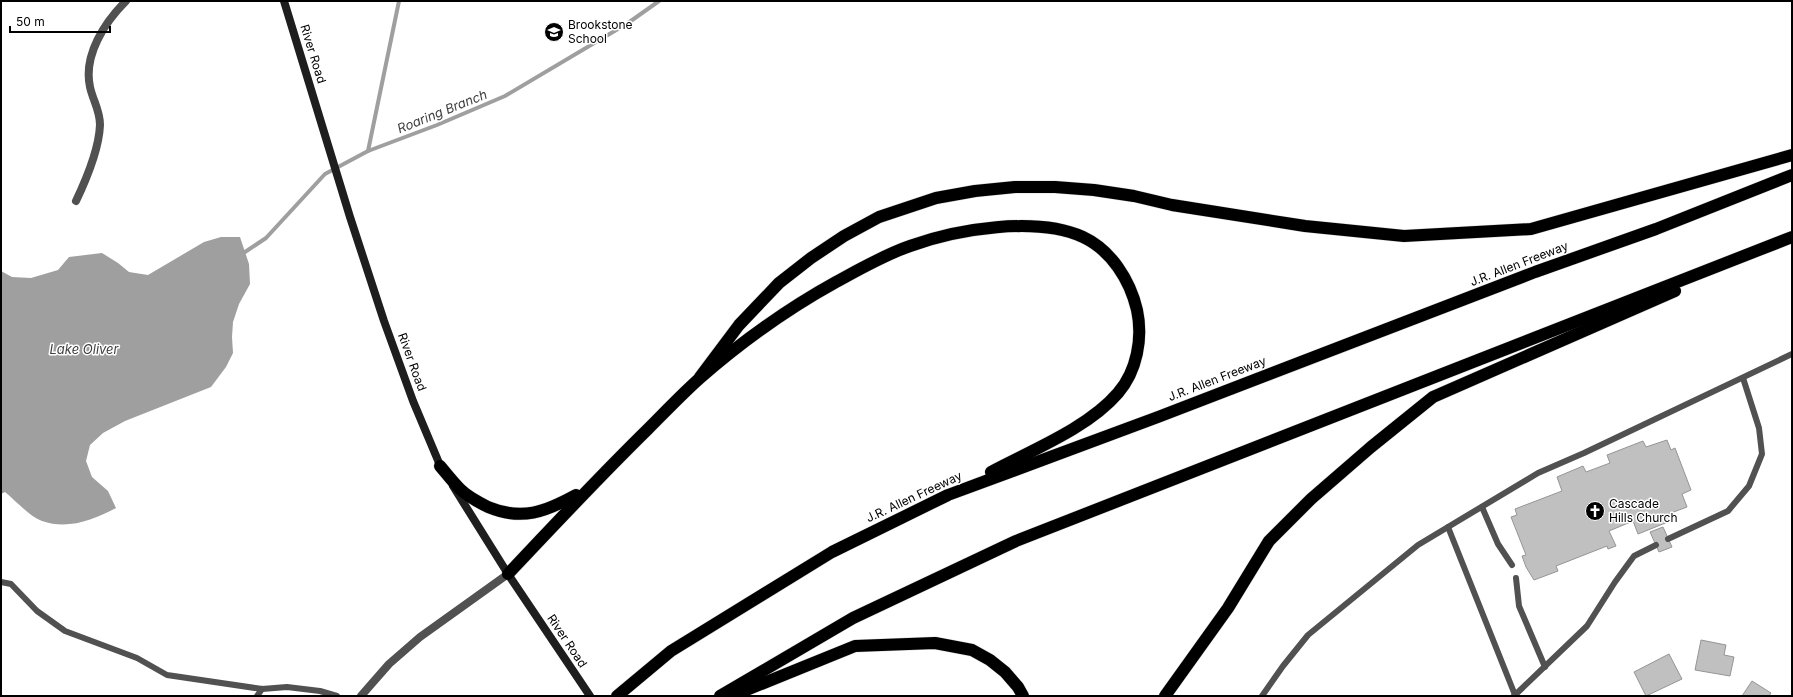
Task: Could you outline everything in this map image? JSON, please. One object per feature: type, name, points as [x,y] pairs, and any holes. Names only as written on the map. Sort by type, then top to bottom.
[{"type":"highway","points":[[700,377],[739,325],[779,283],[811,258],[844,236],[879,218],[936,198],[975,191],[1015,187],[1054,187],[1094,190],[1134,196],[1172,205],[1306,226],[1404,236],[1531,229],[1792,155]]},
{"type":"highway","name":"J.R. Allen Freeway","points":[[617,696],[671,651],[832,552],[948,495],[1173,411],[1535,272],[1656,229],[1792,175]]},
{"type":"highway","points":[[508,574],[586,490],[700,377],[770,323],[820,291],[909,246],[947,235],[1000,227],[1026,227],[1066,231],[1084,238],[1101,249],[1115,263],[1126,280],[1134,298],[1138,318],[1139,338],[1136,357],[1129,376],[1118,393],[1090,420],[948,495]]},
{"type":"highway","points":[[720,696],[853,618],[1016,541],[1792,238]]},
{"type":"highway","points":[[1165,696],[1228,608],[1268,541],[1311,500],[1371,447],[1433,397],[1792,238]]},
{"type":"highway","points":[[440,466],[460,489],[476,502],[503,513],[520,514],[536,512],[560,504],[586,490]]},
{"type":"highway","points":[[731,696],[855,646],[935,643],[972,650],[990,660],[1005,672],[1018,687],[1023,696]]},
{"type":"main road","name":"River Road","points":[[284,1],[350,217],[413,401],[440,466],[508,574],[590,696]]},
{"type":"street","points":[[76,201],[84,184],[96,148],[100,125],[97,106],[90,87],[90,68],[94,48],[103,29],[114,13],[126,1]]},
{"type":"street","points":[[361,696],[389,664],[420,637],[508,574]]},
{"type":"lane","points":[[1262,696],[1283,666],[1308,635],[1418,545],[1538,473],[1584,454],[1792,354]]},
{"type":"lane","points":[[1668,539],[1728,511],[1749,486],[1762,454],[1759,428],[1743,378]]},
{"type":"lane","points":[[1482,507],[1498,544],[1512,565]]},
{"type":"lane","points":[[1448,527],[1515,696],[1588,626],[1615,582],[1634,556],[1656,545]]},
{"type":"lane","points":[[1516,578],[1519,606],[1545,667]]},
{"type":"lane","points":[[1,582],[11,584],[37,611],[65,631],[136,658],[167,675],[262,690],[287,687],[320,691],[337,696]]},
{"type":"lane","points":[[257,696],[262,690]]},
{"type":"water","name":"Lake Oliver","points":[[221,237],[240,237],[249,264],[250,284],[239,304],[233,322],[233,353],[226,367],[211,387],[125,421],[103,433],[90,445],[86,461],[92,477],[108,491],[116,508],[89,520],[71,524],[52,524],[32,516],[5,492],[1,494],[1,271],[12,277],[31,278],[58,270],[69,257],[102,253],[129,272],[148,275],[204,242]]},
{"type":"building","name":"Cascade Hills Church","points":[[1667,440],[1671,450],[1675,448],[1691,490],[1682,494],[1687,507],[1671,513],[1673,520],[1638,534],[1633,521],[1609,531],[1616,546],[1608,549],[1607,546],[1556,566],[1558,571],[1534,580],[1526,567],[1522,556],[1526,555],[1511,517],[1517,515],[1515,509],[1562,491],[1557,477],[1583,466],[1586,472],[1610,463],[1607,455],[1643,441],[1646,447]]},
{"type":"building","points":[[1663,527],[1672,547],[1659,552],[1650,532]]},
{"type":"building","points":[[1701,640],[1726,645],[1724,655],[1734,657],[1730,676],[1695,670]]},
{"type":"building","points":[[1669,654],[1682,679],[1646,696],[1634,672]]},
{"type":"building","points":[[1752,681],[1771,693],[1769,696],[1742,696]]},
{"type":"waterway","points":[[368,151],[399,1]]},
{"type":"waterway","name":"Roaring Branch","points":[[245,252],[266,238],[325,174],[368,151],[437,125],[505,96],[628,23],[659,1]]},
{"type":"place","name":"Brookstone School","points":[[554,32]]},
{"type":"place","name":"Cascade Hills Church","points":[[1595,511]]}]
